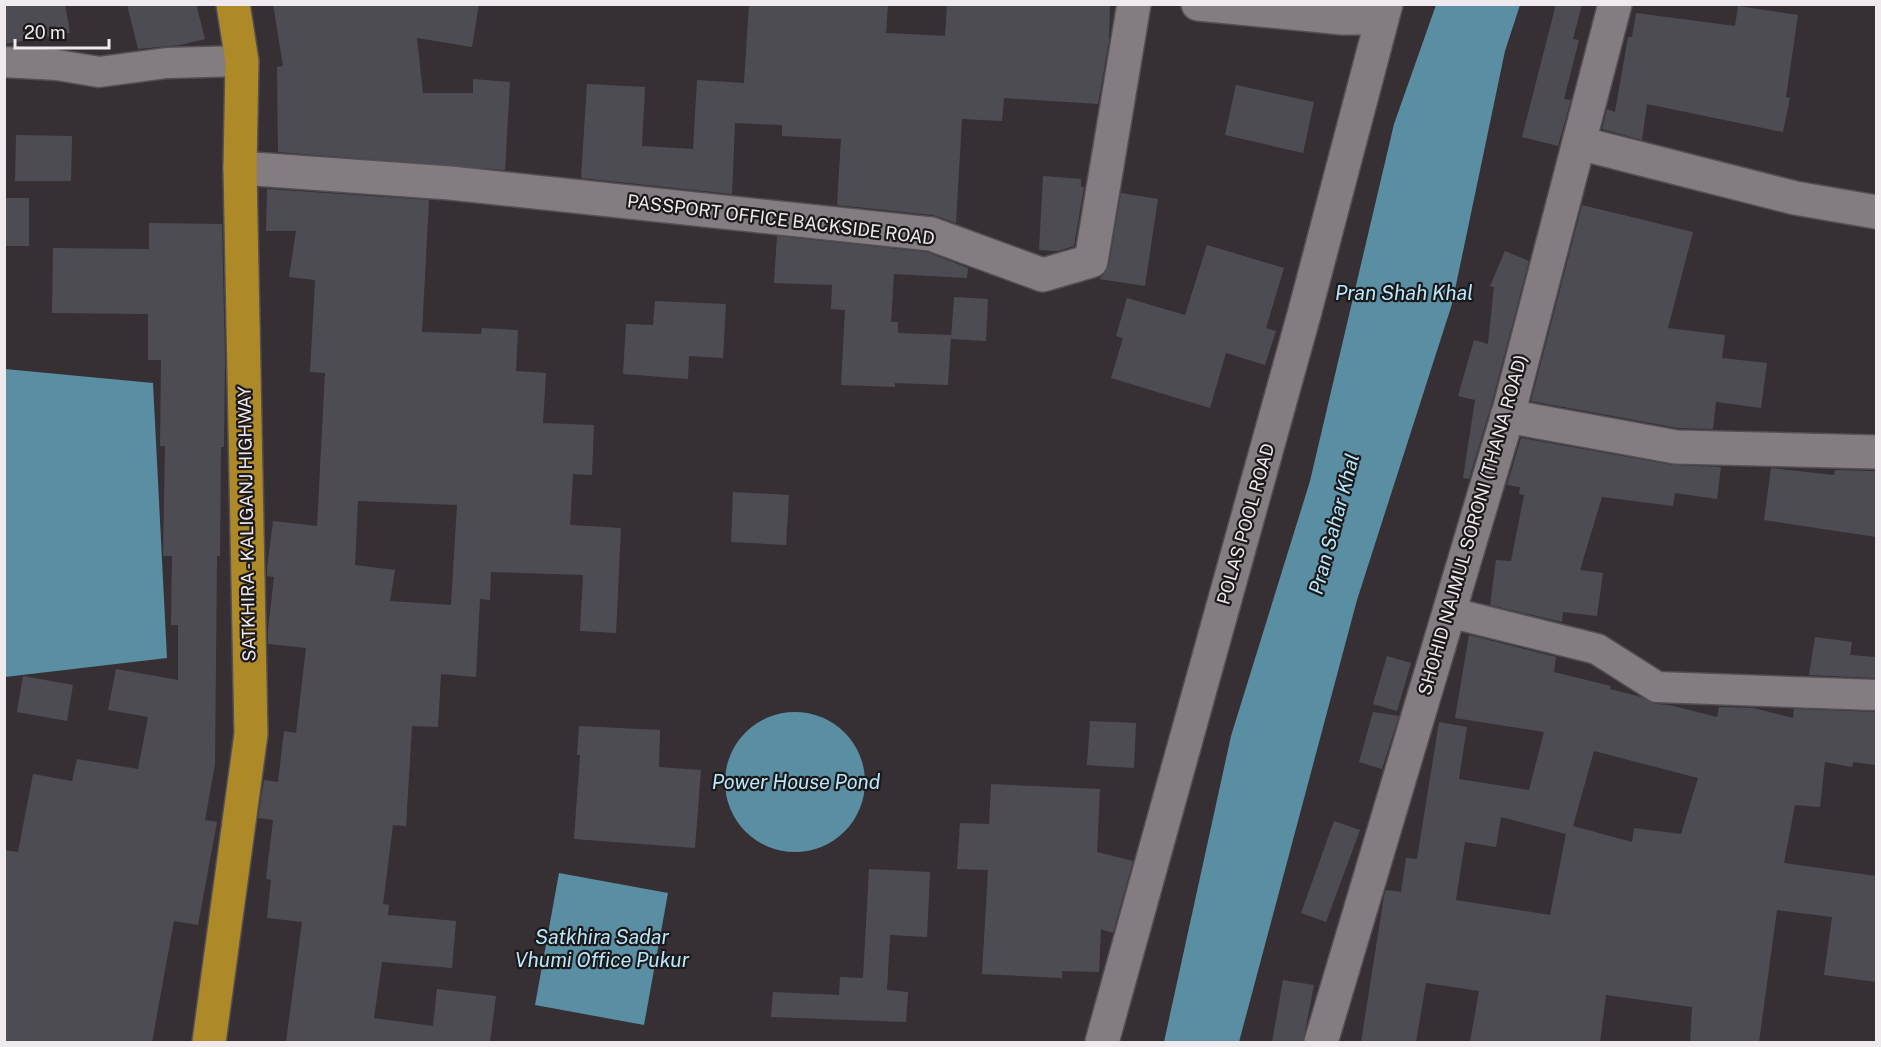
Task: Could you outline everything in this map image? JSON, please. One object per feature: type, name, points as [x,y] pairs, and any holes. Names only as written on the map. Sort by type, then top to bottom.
[{"type":"highway","name":"SATKHIRA - KALIGANJ HIGHWAY","points":[[209,1042],[250,734],[240,168],[242,61],[233,4]]},
{"type":"street","name":"PASSPORT OFFICE BACKSIDE ROAD","points":[[240,168],[450,183],[931,234],[1043,275],[1090,261],[1134,4]]},
{"type":"street","points":[[1198,4],[1343,18],[1384,11]]},
{"type":"street","name":"SHOHID NAJMUL SORONI (THANA ROAD)","points":[[1321,1042],[1507,416],[1616,4]]},
{"type":"street","name":"POLAS POOL ROAD","points":[[1102,1042],[1302,323],[1384,11]]},
{"type":"street","points":[[4,62],[57,65],[99,72],[167,63],[242,61]]},
{"type":"street","points":[[1579,143],[1795,198],[1876,212]]},
{"type":"street","points":[[1507,416],[1676,447],[1876,452]]},
{"type":"street","points":[[1448,612],[1597,649],[1657,687],[1876,695]]},
{"type":"water","name":"Pran Shah Khal","points":[[1436,5],[1520,5],[1505,51],[1452,304],[1357,600],[1239,1042],[1164,1042],[1231,736],[1310,481],[1394,124]]},
{"type":"water","points":[[5,369],[153,383],[167,658],[5,677]]},
{"type":"water","name":"Power House Pond","points":[[795,712],[822,718],[834,724],[844,733],[853,743],[859,755],[865,782],[859,809],[853,821],[844,831],[834,840],[822,846],[795,852],[768,846],[756,840],[746,831],[737,821],[731,809],[725,782],[731,755],[737,743],[746,733],[756,724],[768,718]]},
{"type":"water","name":"Satkhira Sadar Vhumi Office Pukur","points":[[559,873],[668,893],[644,1025],[535,1005]]},
{"type":"building","points":[[4,4],[65,4],[70,33],[4,44]]},
{"type":"building","points":[[127,4],[196,4],[205,39],[180,45],[138,49]]},
{"type":"building","points":[[273,4],[479,4],[472,47],[417,38],[423,93],[473,93],[473,79],[510,82],[505,170],[278,152],[277,67],[283,66]]},
{"type":"building","points":[[749,4],[888,4],[886,33],[945,36],[947,4],[1110,4],[1109,41],[1098,104],[1004,98],[1002,121],[962,119],[956,223],[933,215],[837,205],[841,139],[782,136],[782,125],[735,123],[732,194],[581,178],[587,84],[645,87],[642,146],[693,149],[697,80],[744,83]]},
{"type":"building","points":[[1556,4],[1582,4],[1573,39],[1579,40],[1564,99],[1571,100],[1558,146],[1522,137]]},
{"type":"building","points":[[1738,6],[1798,15],[1786,97],[1790,98],[1783,132],[1647,104],[1642,140],[1602,129],[1607,109],[1615,112],[1628,37],[1632,37],[1636,13],[1735,26]]},
{"type":"building","points":[[1236,85],[1314,102],[1303,153],[1225,135]]},
{"type":"building","points":[[16,135],[72,136],[71,181],[15,181]]},
{"type":"building","points":[[1043,176],[1081,179],[1081,187],[1084,187],[1074,246],[1058,251],[1039,250]]},
{"type":"building","points":[[267,189],[429,200],[422,332],[481,334],[482,328],[518,330],[516,371],[546,373],[543,423],[594,425],[592,475],[573,474],[570,525],[621,528],[616,633],[580,631],[583,575],[491,572],[490,600],[480,599],[476,677],[441,674],[438,727],[412,726],[406,826],[393,825],[383,904],[389,905],[388,915],[456,921],[452,968],[382,962],[374,1018],[433,1026],[437,989],[496,996],[490,1042],[286,1042],[302,922],[267,918],[271,880],[266,879],[273,820],[258,818],[264,780],[278,782],[284,731],[296,733],[306,648],[268,644],[274,577],[267,576],[267,568],[273,521],[317,526],[325,373],[310,372],[315,280],[289,277],[296,231],[266,231]],"holes":[[[358,501],[457,505],[451,605],[390,601],[395,570],[355,565]]]},
{"type":"building","points":[[1121,193],[1158,199],[1145,286],[1099,279],[1109,264]]},
{"type":"building","points":[[4,198],[29,198],[29,246],[4,246]]},
{"type":"building","points":[[1582,205],[1693,232],[1668,328],[1725,335],[1722,358],[1767,363],[1761,408],[1716,402],[1713,429],[1678,428],[1531,401]]},
{"type":"building","points":[[149,223],[222,224],[224,447],[221,447],[220,556],[217,556],[215,764],[205,820],[217,822],[198,925],[174,921],[152,1042],[4,1042],[4,850],[18,852],[33,774],[72,781],[77,759],[138,769],[148,717],[108,710],[116,669],[178,680],[178,625],[171,625],[172,556],[163,556],[165,446],[160,446],[161,360],[148,360],[148,314],[52,313],[53,248],[149,249]]},
{"type":"building","points":[[777,236],[927,252],[968,268],[967,278],[894,274],[891,322],[898,322],[898,333],[951,335],[948,385],[895,383],[895,387],[841,385],[845,310],[831,309],[832,285],[774,283]]},
{"type":"building","points":[[1207,245],[1284,268],[1266,328],[1276,331],[1265,365],[1226,353],[1210,408],[1111,378],[1123,338],[1116,336],[1127,298],[1185,315]]},
{"type":"building","points":[[1505,251],[1529,261],[1491,406],[1469,479],[1463,478],[1475,400],[1458,396],[1474,340],[1488,344],[1494,287],[1490,286]]},
{"type":"building","points":[[954,297],[988,299],[986,341],[951,339]]},
{"type":"building","points":[[655,301],[726,304],[723,358],[689,356],[688,379],[623,374],[626,324],[653,325]]},
{"type":"building","points":[[1521,438],[1673,465],[1721,467],[1717,499],[1675,493],[1673,506],[1602,497],[1580,570],[1603,573],[1597,616],[1563,612],[1562,622],[1490,605],[1496,560],[1511,561],[1524,495],[1519,494],[1520,487],[1507,485]]},
{"type":"building","points":[[1771,468],[1834,475],[1835,470],[1876,471],[1876,537],[1764,520]]},
{"type":"building","points":[[733,492],[789,495],[786,545],[731,542]]},
{"type":"building","points":[[1469,635],[1556,657],[1554,672],[1611,686],[1610,689],[1641,697],[1656,704],[1717,717],[1719,707],[1754,708],[1793,718],[1794,709],[1876,712],[1876,765],[1853,762],[1852,767],[1825,762],[1820,807],[1795,805],[1784,863],[1876,876],[1876,982],[1824,975],[1832,917],[1777,910],[1759,1042],[1690,1042],[1692,1007],[1606,995],[1600,1042],[1470,1042],[1479,991],[1426,983],[1416,1042],[1361,1042],[1384,896],[1386,890],[1401,892],[1406,858],[1417,859],[1439,722],[1467,727],[1459,779],[1529,790],[1544,732],[1455,718]],"holes":[[[1594,751],[1698,778],[1681,834],[1634,828],[1632,842],[1573,826]],[[1501,817],[1566,834],[1550,915],[1456,900],[1465,842],[1496,847]]]},
{"type":"building","points":[[1815,637],[1852,642],[1850,655],[1876,657],[1876,678],[1809,675]]},
{"type":"building","points":[[1387,656],[1411,663],[1397,711],[1373,704]]},
{"type":"building","points":[[23,676],[73,685],[67,721],[17,712]]},
{"type":"building","points":[[1373,712],[1399,716],[1382,769],[1359,762]]},
{"type":"building","points":[[1090,721],[1136,723],[1134,768],[1087,765]]},
{"type":"building","points":[[579,726],[660,730],[659,767],[701,770],[695,848],[574,839],[580,755],[577,755]]},
{"type":"building","points":[[991,784],[1100,789],[1097,852],[1133,861],[1113,933],[1101,929],[1099,972],[1062,971],[1062,978],[982,974],[988,870],[957,869],[960,823],[989,824]]},
{"type":"building","points":[[1334,821],[1360,830],[1326,922],[1301,913]]},
{"type":"building","points":[[869,869],[930,872],[927,937],[890,935],[887,990],[908,992],[906,1022],[771,1017],[773,992],[839,995],[840,977],[863,978]]},
{"type":"building","points":[[1283,980],[1314,985],[1303,1042],[1272,1042]]},
{"type":"water label","name":"Pran Sahar Khal","points":[[1334,524]]}]
